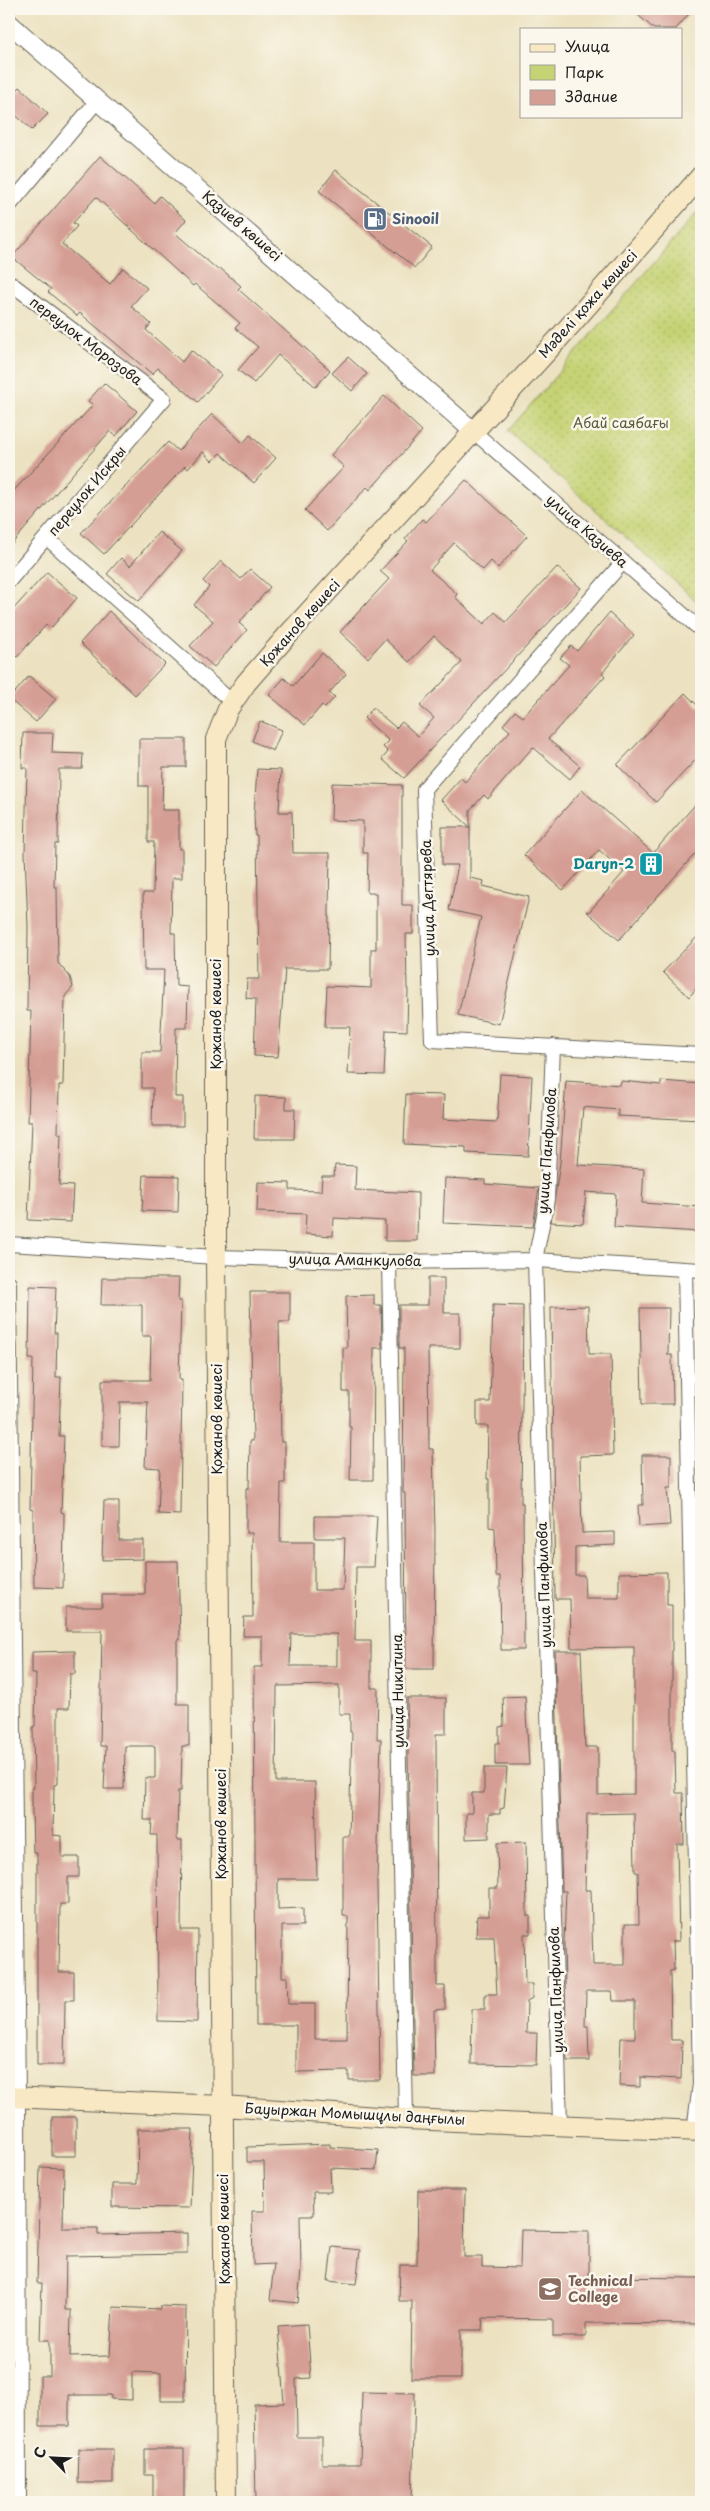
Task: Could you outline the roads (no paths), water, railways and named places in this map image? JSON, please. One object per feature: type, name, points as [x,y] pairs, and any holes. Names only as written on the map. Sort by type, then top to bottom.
[{"type":"main road","name":"Мәделі қожа көшесі","points":[[473,431],[560,337],[701,176]]},
{"type":"main road","name":"Қожанов көшесі","points":[[226,2502],[216,1257],[216,739],[233,703],[286,637],[473,431]]},
{"type":"main road","name":"Бауыржан Момышұлы даңғылы","points":[[13,2097],[223,2106],[406,2119],[698,2131]]},
{"type":"street","name":"Қазиев көшесі","points":[[9,23],[473,431]]},
{"type":"street","points":[[9,206],[97,100]]},
{"type":"street","name":"переулок Морозова","points":[[9,282],[164,400]]},
{"type":"street","name":"переулок Искры","points":[[9,581],[164,400]]},
{"type":"street","name":"улица Казиева","points":[[473,431],[701,630]]},
{"type":"street","points":[[46,538],[233,703]]},
{"type":"street","name":"улица Дегтярева","points":[[623,562],[424,789],[432,1040],[701,1055]]},
{"type":"street","name":"улица Панфилова","points":[[552,1046],[547,1200],[535,1260],[560,2124]]},
{"type":"street","name":"улица Аманкулова","points":[[9,1244],[216,1257],[389,1262],[535,1260],[701,1270]]},
{"type":"street","name":"улица Никитина","points":[[389,1262],[406,2119]]},
{"type":"street","points":[[685,1269],[700,2084],[698,2131]]},
{"type":"street","points":[[9,1283],[13,2097],[19,2502]]},
{"type":"place","name":"Sinooil","points":[[375,219]]},
{"type":"place","name":"Daryn-2","points":[[651,864]]},
{"type":"place","name":"Technical College","points":[[550,2289]]},
{"type":"park label","name":"Абай саябағы","points":[[621,423]]}]
